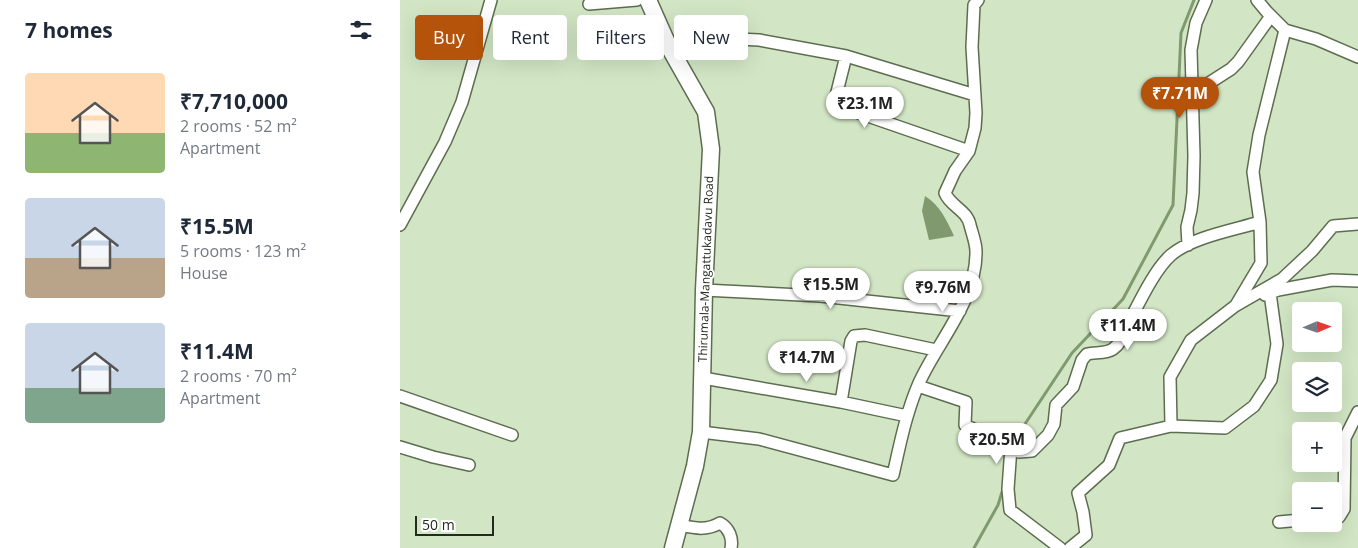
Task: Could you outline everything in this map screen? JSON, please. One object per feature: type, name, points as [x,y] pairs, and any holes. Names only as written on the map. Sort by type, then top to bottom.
[{"type":"main road","name":"Thirumala-Mangattukadavu Road","points":[[648,0],[655,15]]},
{"type":"main road","name":"Thirumala-Mangattukadavu Road","points":[[664,36],[706,112],[711,149],[704,290],[701,432],[695,466],[673,548]]},
{"type":"street","points":[[400,225],[445,142],[462,102],[492,0]]},
{"type":"street","points":[[589,4],[637,0]]},
{"type":"street","points":[[1188,245],[1186,227],[1191,210],[1194,156],[1192,50],[1196,23],[1206,0]]},
{"type":"street","points":[[1257,0],[1286,30],[1316,39],[1358,57]]},
{"type":"street","points":[[701,432],[760,439],[893,475],[906,416],[918,386],[936,350],[965,303],[971,286],[976,251],[970,222],[962,211],[947,199],[945,193],[955,171],[969,151],[975,128],[972,47],[974,2]]},
{"type":"street","points":[[1192,94],[1224,74],[1238,62],[1271,16]]},
{"type":"street","points":[[1235,306],[1261,263],[1260,222],[1253,172],[1259,135],[1286,30]]},
{"type":"street","points":[[668,45],[717,38],[759,40],[846,56],[975,95]]},
{"type":"street","points":[[846,56],[835,100],[836,105],[969,151]]},
{"type":"street","points":[[918,386],[966,402],[965,425],[1019,452],[1032,452],[1054,424],[1056,405],[1073,387],[1082,360],[1087,354],[1113,349],[1123,337],[1156,272],[1171,255],[1188,245],[1260,222]]},
{"type":"street","points":[[1171,426],[1170,377],[1191,340],[1235,306],[1282,279],[1312,251],[1333,226],[1358,224]]},
{"type":"street","points":[[1235,306],[1270,293],[1332,280],[1358,281]]},
{"type":"street","points":[[704,290],[820,296],[960,311]]},
{"type":"street","points":[[1070,548],[1086,535],[1078,493],[1109,465],[1120,438],[1171,426],[1225,428],[1254,406],[1271,380],[1277,344],[1270,293]]},
{"type":"street","points":[[841,402],[851,340],[854,336],[866,335],[936,350]]},
{"type":"street","points":[[703,378],[841,402],[906,416]]},
{"type":"street","points":[[400,396],[512,435]]},
{"type":"street","points":[[1342,512],[1344,509],[1345,438],[1358,412]]},
{"type":"street","points":[[400,447],[469,465]]},
{"type":"street","points":[[1011,447],[1008,489],[1010,510],[1060,548]]},
{"type":"street","points":[[1279,522],[1292,521]]},
{"type":"street","points":[[679,525],[697,529],[710,528],[720,523],[731,534],[731,548]]},
{"type":"shaded area","points":[[925,196],[939,209],[954,236],[929,240],[922,211]]},
{"type":"waterway","points":[[1019,442],[1023,427],[1072,353],[1123,299],[1173,205],[1181,33],[1194,0]]},
{"type":"waterway","points":[[974,548],[998,505],[1002,492]]}]
